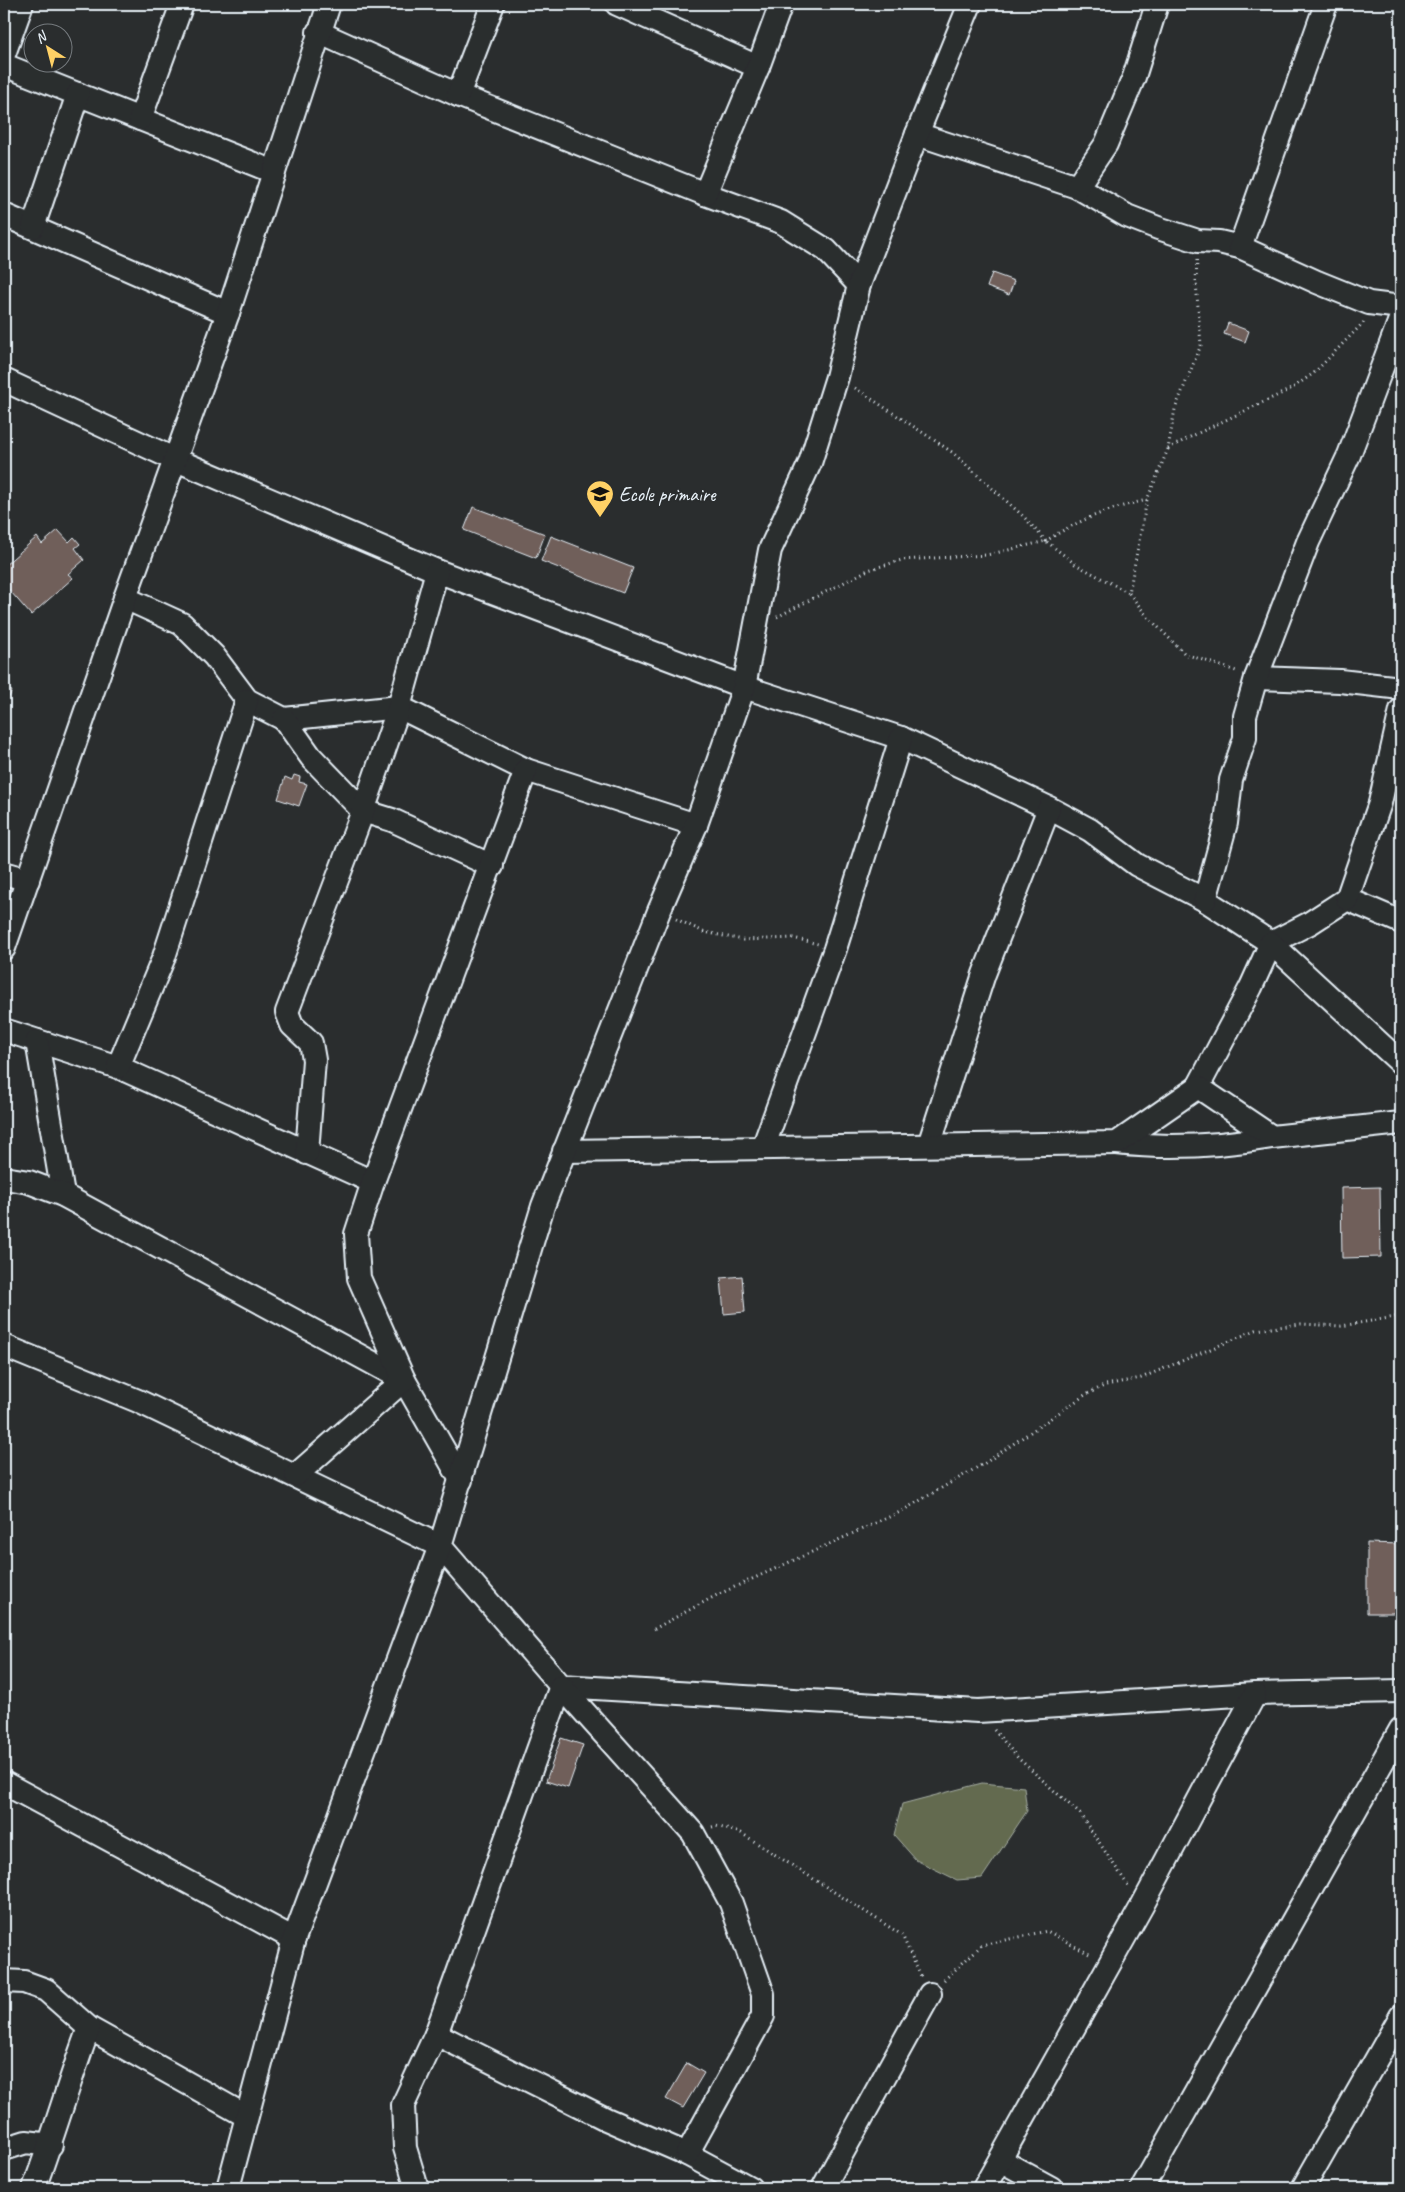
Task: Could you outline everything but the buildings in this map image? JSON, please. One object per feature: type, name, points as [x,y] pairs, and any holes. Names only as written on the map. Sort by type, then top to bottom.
[{"type":"street","points":[[4,54],[22,4]]},
{"type":"street","points":[[140,119],[182,4]]},
{"type":"street","points":[[4,948],[124,598],[228,313],[318,32],[329,4]]},
{"type":"street","points":[[458,95],[493,4]]},
{"type":"street","points":[[617,4],[758,66]]},
{"type":"street","points":[[705,194],[758,66],[781,4]]},
{"type":"street","points":[[228,2188],[294,1939],[440,1546],[543,1206],[696,825],[744,687],[770,550],[810,463],[837,377],[859,285],[917,134],[970,4]]},
{"type":"street","points":[[1077,187],[1106,144],[1134,77],[1157,4]]},
{"type":"street","points":[[1240,247],[1326,4]]},
{"type":"street","points":[[318,32],[458,95],[705,194],[781,222],[826,250],[859,285]]},
{"type":"street","points":[[4,64],[274,172]]},
{"type":"street","points":[[33,227],[78,94]]},
{"type":"street","points":[[917,134],[1077,187],[1127,216],[1198,241],[1219,242],[1240,247],[1369,303],[1401,307]]},
{"type":"street","points":[[4,215],[228,313]]},
{"type":"street","points":[[1205,900],[1226,823],[1231,780],[1245,738],[1245,716],[1256,678],[1308,542],[1349,455],[1401,317]]},
{"type":"street","points":[[4,380],[174,459],[437,571],[744,687],[901,738],[1049,808],[1090,830],[1137,865],[1205,900],[1271,943],[1401,1063]]},
{"type":"street","points":[[307,1153],[314,1060],[312,1043],[292,1025],[287,1012],[363,811],[399,707],[437,571]]},
{"type":"street","points":[[124,598],[182,624],[214,656],[246,700],[284,719],[311,757],[363,811],[392,820],[492,866]]},
{"type":"street","points":[[1256,678],[1340,681],[1401,688]]},
{"type":"street","points":[[118,1067],[164,957],[246,700]]},
{"type":"street","points":[[284,719],[399,707],[526,770],[696,825]]},
{"type":"street","points":[[1117,1143],[1198,1087],[1251,987],[1271,943],[1347,899],[1380,803],[1401,710]]},
{"type":"street","points":[[764,1148],[836,948],[901,738]]},
{"type":"street","points":[[460,1480],[404,1380],[359,1278],[356,1234],[373,1182],[492,866],[526,770]]},
{"type":"street","points":[[929,1145],[984,974],[1049,808]]},
{"type":"street","points":[[4,873],[28,880]]},
{"type":"street","points":[[1347,899],[1401,922]]},
{"type":"street","points":[[4,1030],[118,1067],[373,1182]]},
{"type":"street","points":[[36,1041],[63,1195]]},
{"type":"street","points":[[1198,1087],[1272,1137]]},
{"type":"street","points":[[564,1151],[1117,1143],[1156,1147],[1234,1144],[1272,1137],[1401,1123]]},
{"type":"street","points":[[4,1178],[29,1182],[63,1195],[404,1380]]},
{"type":"street","points":[[4,1346],[138,1401],[296,1475],[440,1546],[693,1833],[731,1902],[763,1994],[763,2016],[687,2154]]},
{"type":"street","points":[[296,1475],[404,1380]]},
{"type":"street","points":[[562,1686],[978,1711],[1339,1690],[1401,1691]]},
{"type":"street","points":[[417,2188],[404,2148],[403,2106],[436,2034],[562,1686]]},
{"type":"street","points":[[984,2188],[1142,1906],[1255,1694]]},
{"type":"street","points":[[1142,2188],[1401,1729]]},
{"type":"street","points":[[4,1784],[294,1939]]},
{"type":"street","points":[[4,1981],[24,1982],[46,1990],[89,2028],[246,2116]]},
{"type":"street","points":[[823,2188],[930,1994]]},
{"type":"street","points":[[1304,2188],[1401,2016]]},
{"type":"street","points":[[34,2188],[50,2145],[69,2080],[89,2028]]},
{"type":"street","points":[[436,2034],[606,2119],[687,2154],[750,2188]]},
{"type":"street","points":[[4,2149],[26,2142],[50,2145]]},
{"type":"street","points":[[1000,2160],[1051,2188]]},
{"type":"path","points":[[1129,593],[1147,500],[1168,450],[1175,409],[1201,345],[1196,282],[1198,241]]},
{"type":"path","points":[[1168,450],[1192,436],[1291,389],[1314,373],[1368,319]]},
{"type":"path","points":[[837,377],[952,452],[1023,516],[1046,541],[1076,564],[1129,593],[1146,615],[1185,654],[1256,678]]},
{"type":"path","points":[[755,628],[868,570],[902,560],[987,555],[1046,541],[1068,526],[1124,505],[1147,500]]},
{"type":"path","points":[[660,911],[704,932],[743,940],[793,938],[836,948]]},
{"type":"path","points":[[654,1629],[717,1595],[900,1512],[985,1463],[1085,1395],[1106,1385],[1141,1378],[1256,1330],[1301,1324],[1341,1326],[1401,1316]]},
{"type":"path","points":[[978,1711],[1018,1758],[1080,1814],[1142,1906]]},
{"type":"path","points":[[693,1833],[716,1826],[741,1833],[902,1935],[930,1994],[982,1945],[1047,1931],[1109,1966]]},
{"type":"green space","points":[[982,1783],[1024,1787],[1027,1811],[982,1878],[957,1880],[916,1860],[894,1835],[902,1804]]},
{"type":"place","name":"Ecole primaire","points":[[600,518]]}]
